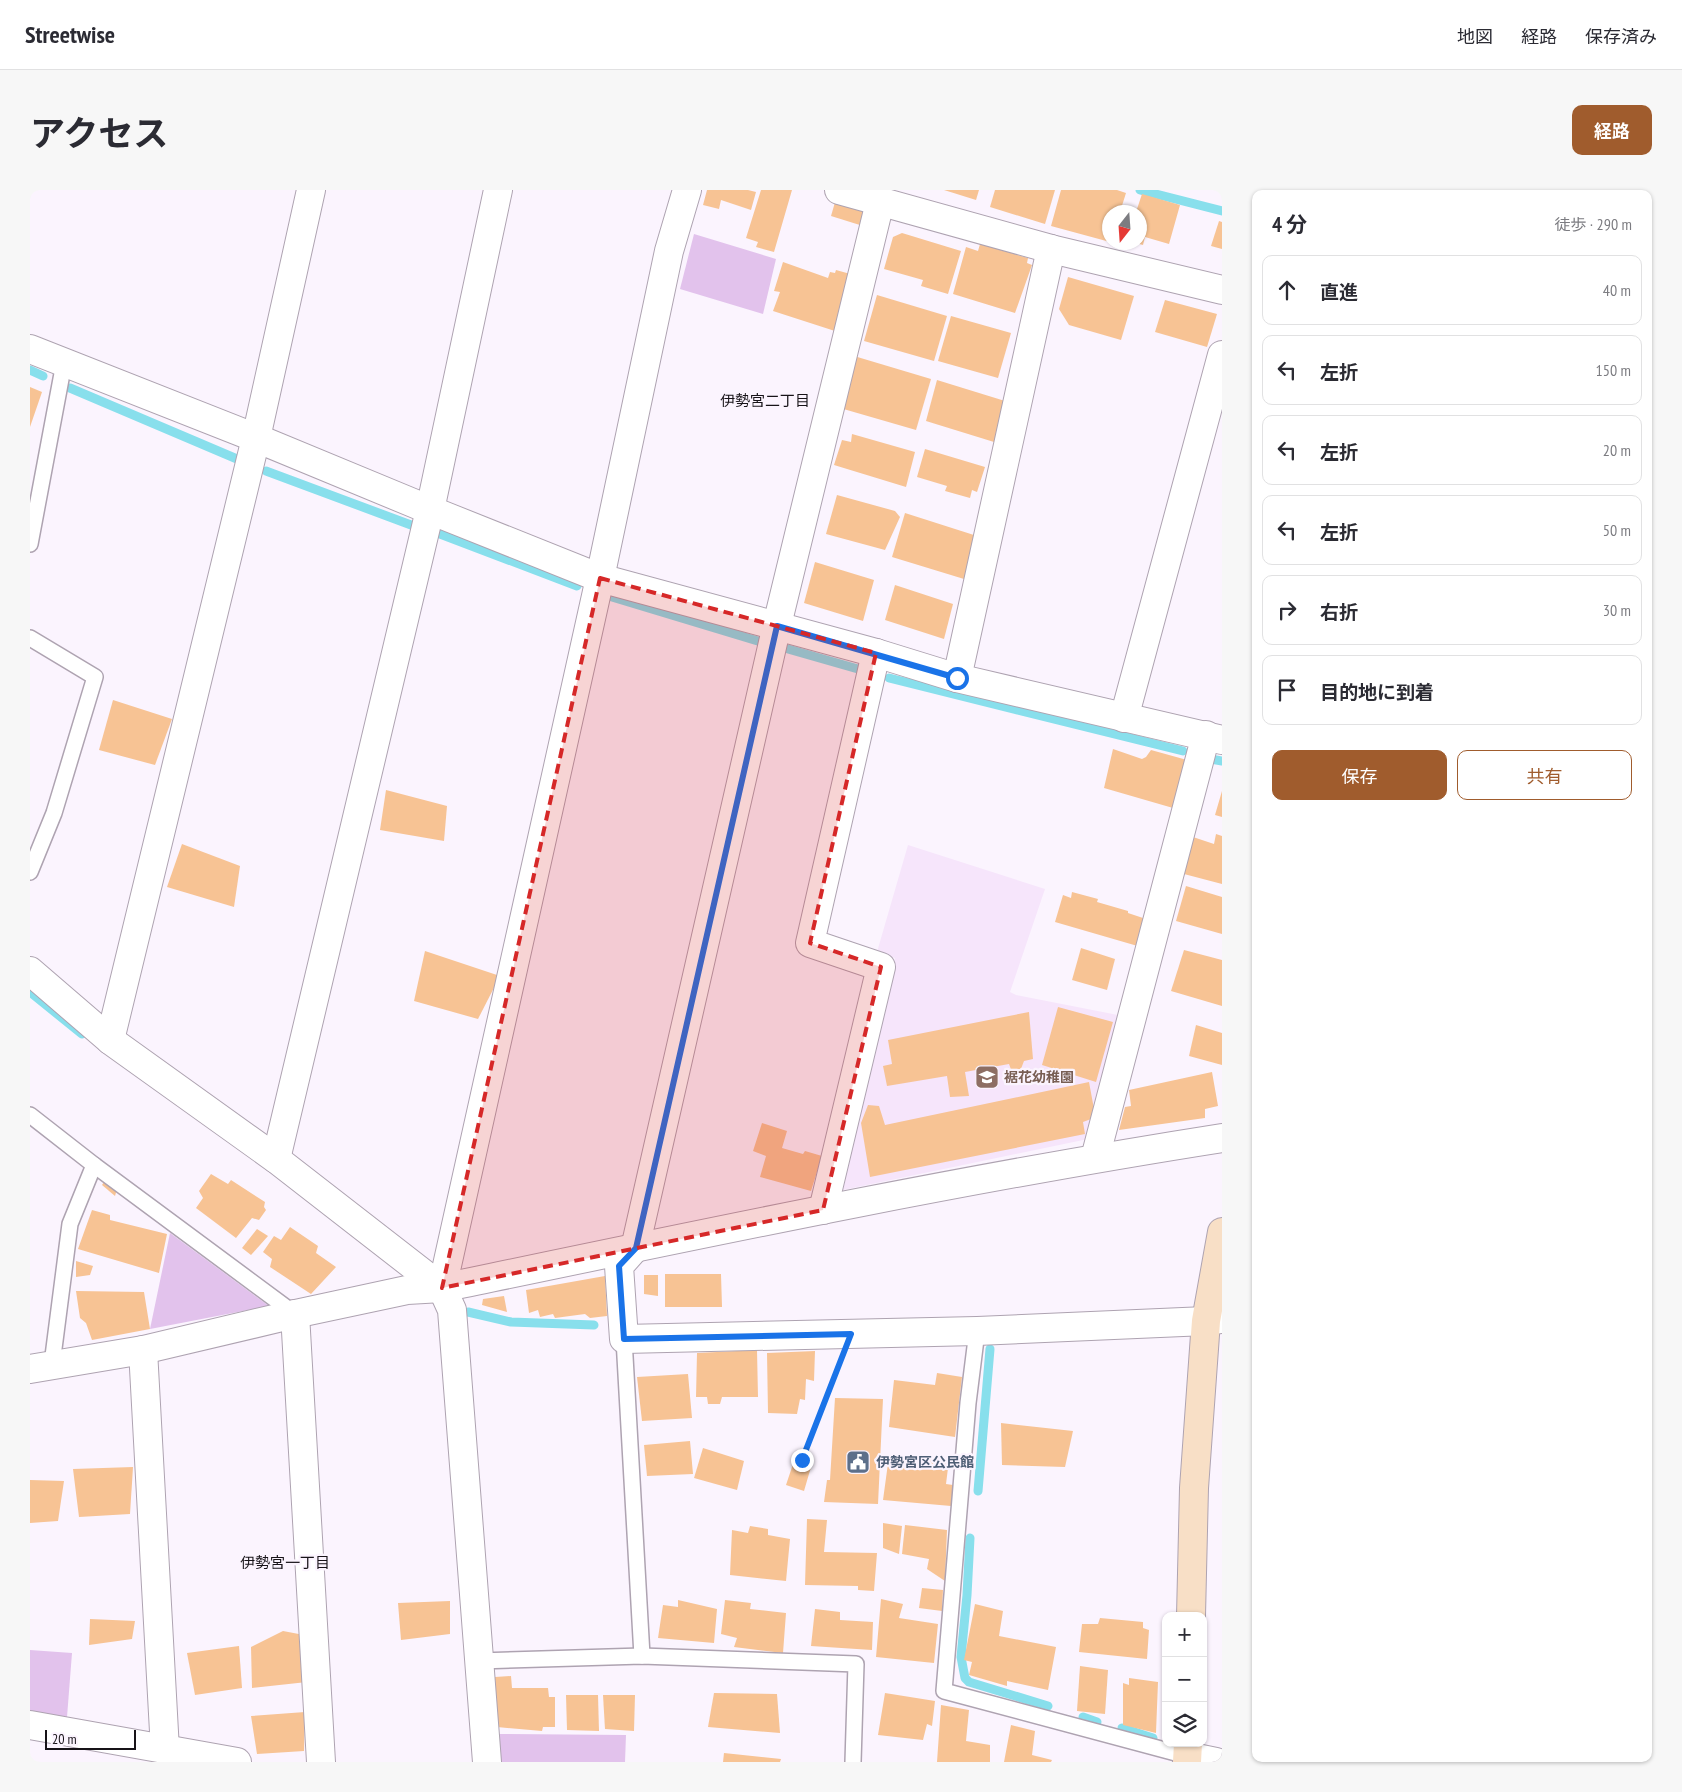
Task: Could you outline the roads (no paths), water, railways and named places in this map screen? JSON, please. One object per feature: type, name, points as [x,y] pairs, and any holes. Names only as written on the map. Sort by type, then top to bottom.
[{"type":"street","points":[[110,1040],[256,438],[311,190]]},
{"type":"street","points":[[276,1159],[430,510],[498,190]]},
{"type":"street","points":[[442,1288],[600,578],[669,251],[687,190]]},
{"type":"street","points":[[839,190],[1051,249],[1222,290]]},
{"type":"street","points":[[880,202],[777,626],[636,1248],[619,1266],[624,1339],[977,1331],[1214,1320]]},
{"type":"street","points":[[957,678],[1051,249]]},
{"type":"street","points":[[30,349],[256,438],[600,578],[876,653],[957,678],[1214,738],[1095,1158]]},
{"type":"street","points":[[1124,718],[1222,354]]},
{"type":"street","points":[[823,1210],[881,968],[810,943],[876,653]]},
{"type":"street","points":[[30,971],[110,1040],[276,1159],[442,1288],[452,1310],[486,1762]]},
{"type":"street","points":[[41,1366],[143,1350],[407,1290],[442,1288],[823,1210],[1095,1158],[1222,1138]]},
{"type":"street","points":[[1191,1612],[1194,1488],[1214,1320],[1222,1232]]},
{"type":"street","points":[[295,1314],[321,1762]]},
{"type":"street","points":[[143,1350],[155,1548],[164,1750]]},
{"type":"street","points":[[30,1724],[238,1762]]},
{"type":"street","points":[[1187,1754],[1216,1762]]},
{"type":"lane","points":[[30,544],[64,363]]},
{"type":"lane","points":[[30,638],[95,677],[54,812],[30,872]]},
{"type":"lane","points":[[30,1115],[94,1165],[295,1314]]},
{"type":"lane","points":[[41,1366],[70,1224],[94,1165]]},
{"type":"lane","points":[[977,1331],[968,1403],[944,1691],[1187,1754]]},
{"type":"lane","points":[[624,1339],[642,1656]]},
{"type":"lane","points":[[479,1661],[642,1656],[856,1664],[853,1762]]},
{"type":"waterway","points":[[1140,190],[1222,211]]},
{"type":"waterway","points":[[30,370],[43,376]]},
{"type":"waterway","points":[[70,388],[237,459]]},
{"type":"waterway","points":[[266,471],[411,525]]},
{"type":"waterway","points":[[440,534],[577,586]]},
{"type":"waterway","points":[[612,597],[761,642]]},
{"type":"waterway","points":[[788,649],[858,669]]},
{"type":"waterway","points":[[889,678],[1183,751]]},
{"type":"waterway","points":[[1211,759],[1222,761]]},
{"type":"waterway","points":[[30,992],[82,1034]]},
{"type":"waterway","points":[[468,1312],[511,1322],[594,1325]]},
{"type":"waterway","points":[[978,1491],[990,1349]]},
{"type":"waterway","points":[[970,1538],[961,1657],[965,1678],[969,1682],[1048,1706]]},
{"type":"waterway","points":[[1083,1717],[1097,1722]]},
{"type":"waterway","points":[[1122,1728],[1153,1738]]},
{"type":"place","name":"裾花幼稚園","points":[[987,1077]]},
{"type":"place","name":"伊勢宮区公民館","points":[[858,1462]]},
{"type":"district","name":"伊勢宮二丁目","points":[[765,401]]},
{"type":"district","name":"伊勢宮一丁目","points":[[285,1563]]}]
